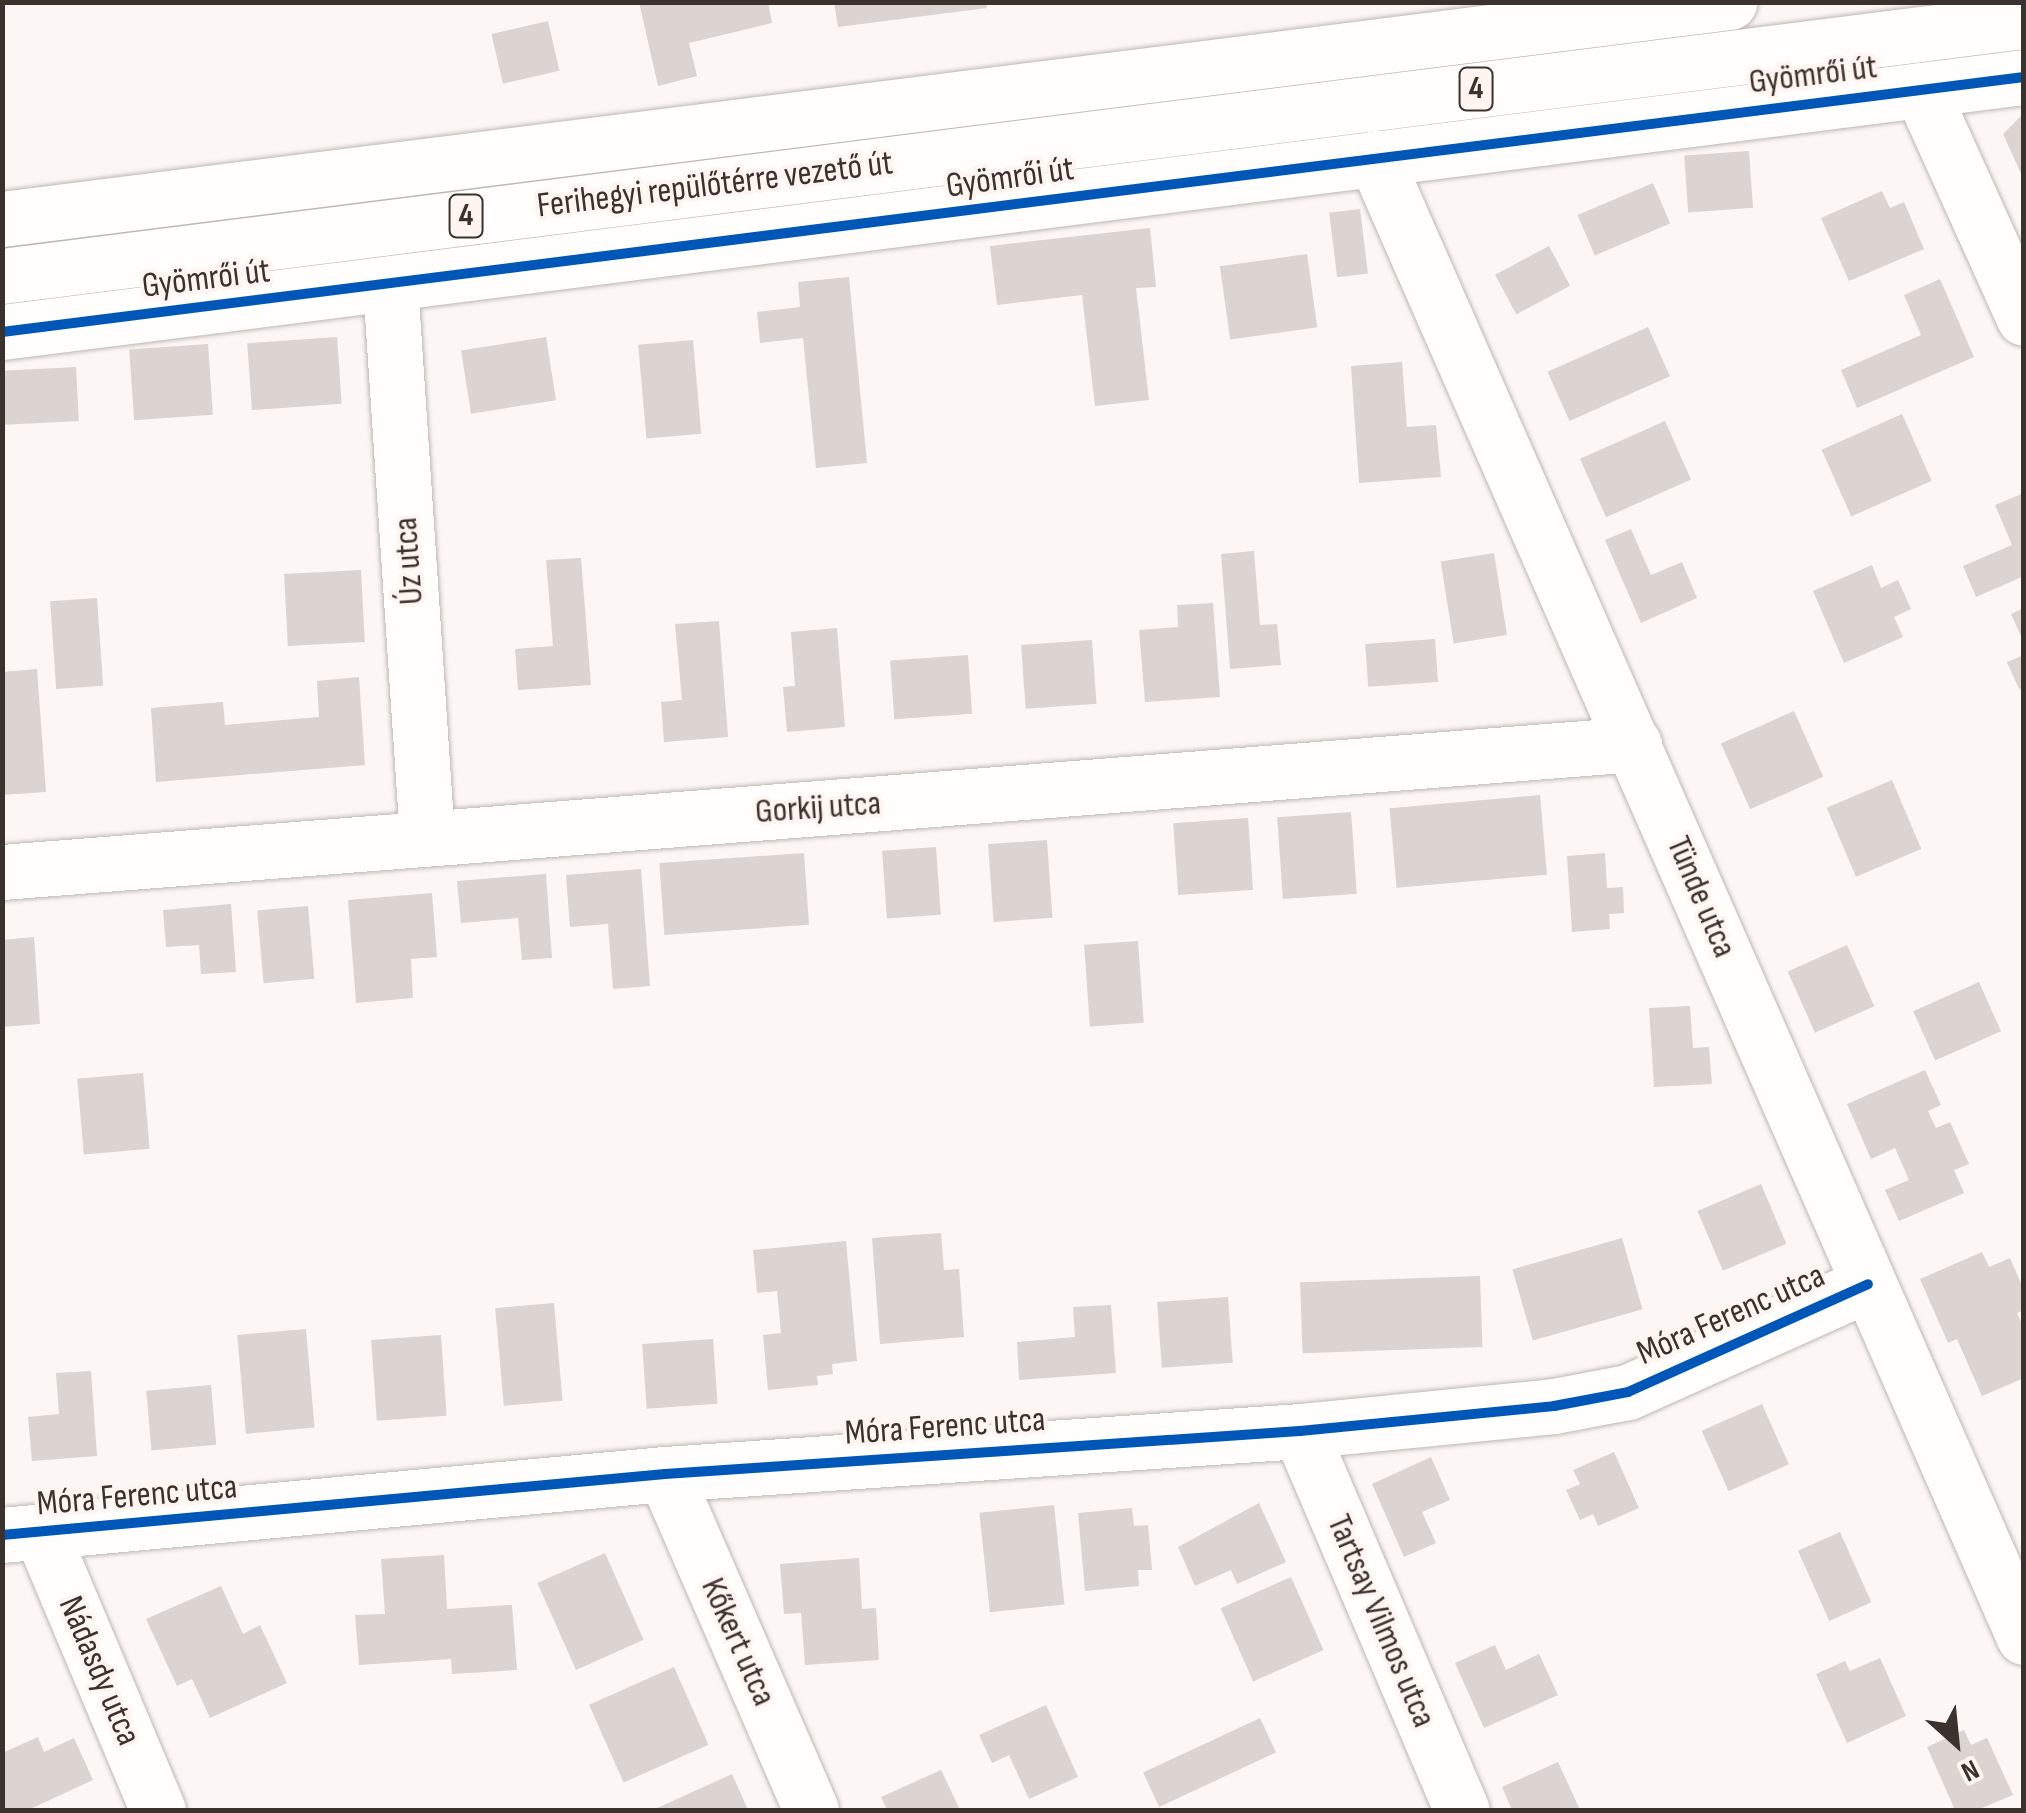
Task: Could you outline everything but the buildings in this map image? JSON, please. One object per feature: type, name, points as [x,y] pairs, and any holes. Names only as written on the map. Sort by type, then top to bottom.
[{"type":"street","points":[[2,218],[1729,2]]},
{"type":"street","name":"Ferihegyi repülőtérre vezető út","points":[[2,276],[2024,21]]},
{"type":"street","name":"Gyömrői út","points":[[2,332],[2024,77]]},
{"type":"street","points":[[1921,90],[2024,318]]},
{"type":"street","name":"Tünde utca","points":[[1374,158],[2024,1637]]},
{"type":"street","name":"Úz utca","points":[[390,284],[428,838]]},
{"type":"street","name":"Gorkij utca","points":[[2,872],[1634,744]]},
{"type":"street","name":"Móra Ferenc utca","points":[[22,1534],[665,1474],[1300,1430],[1554,1406],[1628,1392],[1868,1284]]},
{"type":"street","name":"Tartsay Vilmos utca","points":[[1300,1430],[1462,1810]]},
{"type":"street","name":"Kőkert utca","points":[[665,1474],[811,1810]]},
{"type":"street","name":"Nádasdy utca","points":[[22,1534],[158,1810]]},
{"type":"cycle path","points":[[2,332],[2024,77]]},
{"type":"cycle path","points":[[2,1535],[665,1474],[1300,1431],[1554,1406],[1628,1392],[1868,1284]]}]
